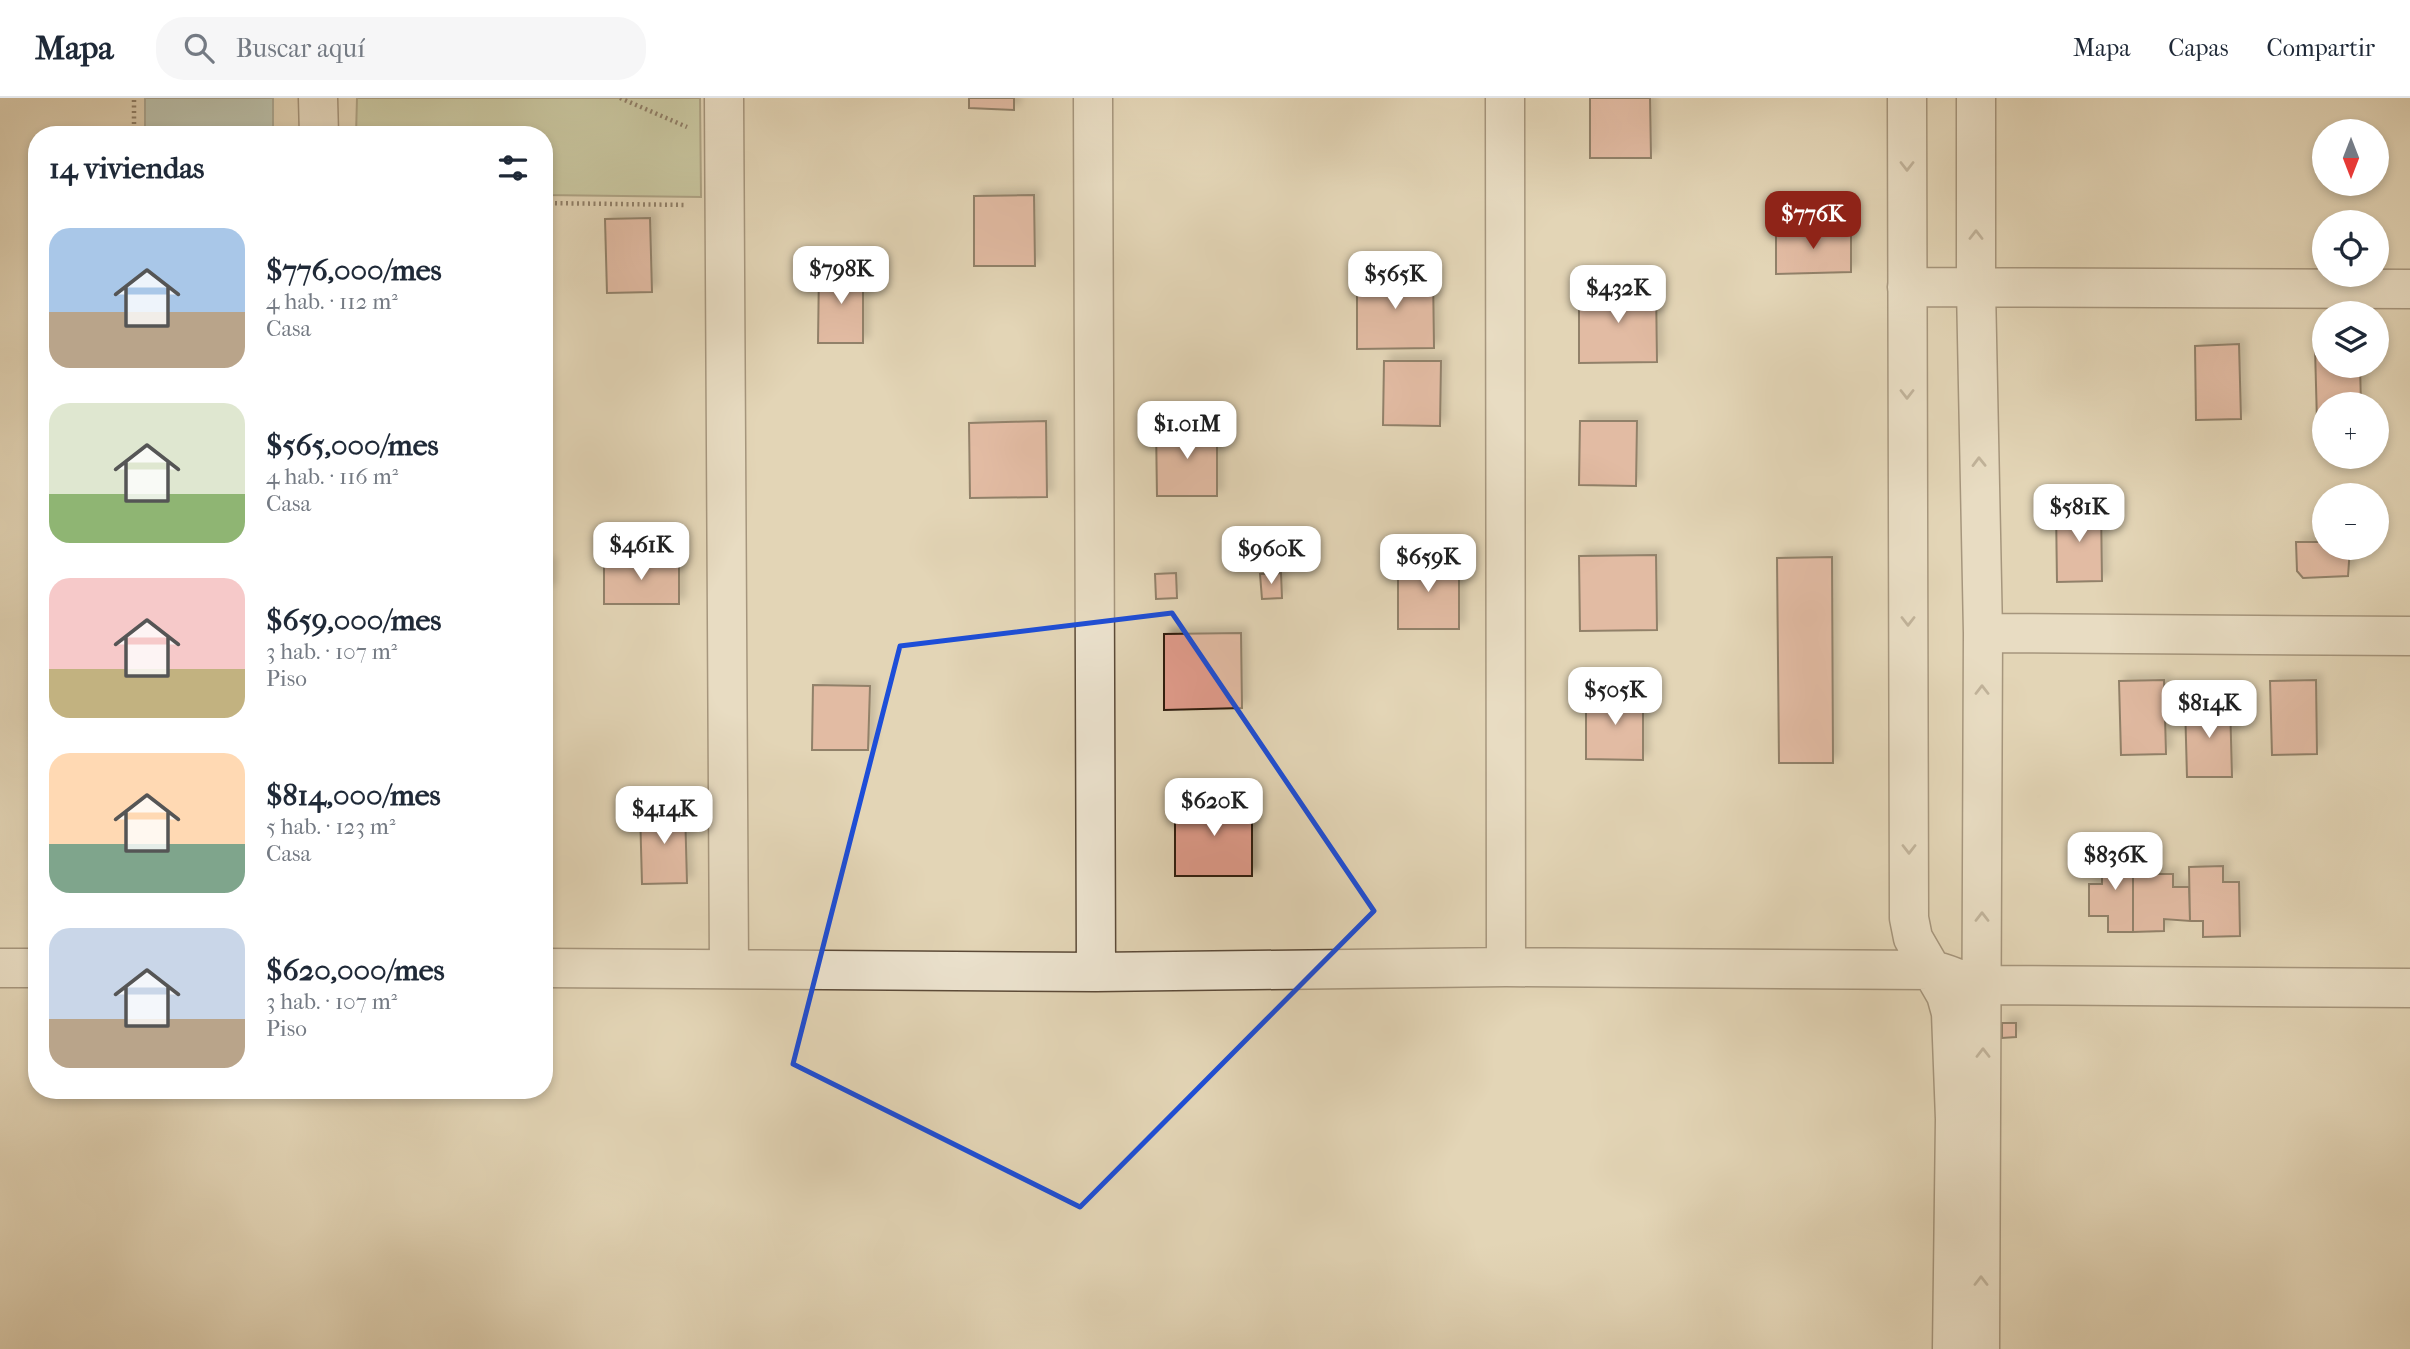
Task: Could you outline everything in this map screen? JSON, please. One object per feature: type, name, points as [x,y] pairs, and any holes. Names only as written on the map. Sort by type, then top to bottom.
[{"type":"street","points":[[318,98],[319,126]]},
{"type":"street","points":[[724,98],[729,968]]},
{"type":"street","points":[[1093,98],[1096,972]]},
{"type":"street","points":[[1506,98],[1506,967]]},
{"type":"street","points":[[1907,98],[1909,918],[1913,938],[1946,995],[1951,1013],[1955,1119],[1952,1349]]},
{"type":"street","points":[[1976,98],[1976,288],[1983,633],[1980,1349]]},
{"type":"street","points":[[1907,288],[2410,289]]},
{"type":"street","points":[[1983,633],[2410,636]]},
{"type":"street","points":[[553,968],[1096,972],[1506,967],[1931,970],[1946,972],[1969,985],[2410,988]]},
{"type":"street","points":[[0,968],[28,968]]},
{"type":"path","points":[[134,98],[134,126]]},
{"type":"path","points":[[620,98],[688,127]]},
{"type":"path","points":[[553,203],[698,205]]},
{"type":"highlighted area","points":[[1172,613],[1374,911],[1080,1207],[793,1064],[900,646]]},
{"type":"green space","points":[[357,98],[700,98],[701,197],[553,195],[553,126],[356,126]]},
{"type":"water","points":[[145,98],[273,98],[273,126],[145,126]]},
{"type":"building","points":[[969,98],[1014,98],[1014,110],[969,108]]},
{"type":"building","points":[[1590,98],[1650,98],[1651,158],[1590,158]]},
{"type":"building","points":[[1034,195],[1035,266],[974,266],[974,196]]},
{"type":"building","points":[[650,218],[652,292],[607,293],[605,219]]},
{"type":"building","points":[[1851,228],[1851,272],[1776,274],[1776,229]]},
{"type":"building","points":[[819,269],[863,269],[863,343],[818,343]]},
{"type":"building","points":[[1433,273],[1434,348],[1357,349],[1357,274]]},
{"type":"building","points":[[1579,287],[1656,287],[1657,362],[1579,363]]},
{"type":"building","points":[[2239,344],[2241,419],[2196,420],[2195,346]]},
{"type":"building","points":[[1384,361],[1441,361],[1440,426],[1383,425]]},
{"type":"building","points":[[2316,378],[2360,378],[2361,392],[2316,392]]},
{"type":"building","points":[[1046,421],[1047,497],[970,498],[969,423]]},
{"type":"building","points":[[1580,421],[1637,421],[1636,486],[1579,485]]},
{"type":"building","points":[[1156,426],[1217,426],[1217,496],[1157,496]]},
{"type":"building","points":[[2101,507],[2102,581],[2057,582],[2056,508]]},
{"type":"building","points":[[2296,542],[2312,542],[2312,560],[2349,560],[2348,576],[2303,578],[2297,571]]},
{"type":"building","points":[[1656,555],[1657,630],[1580,631],[1579,556]]},
{"type":"building","points":[[1832,557],[1833,763],[1779,763],[1777,558]]},
{"type":"building","points":[[604,559],[679,560],[679,604],[604,604]]},
{"type":"building","points":[[1398,559],[1459,559],[1459,629],[1398,629]]},
{"type":"building","points":[[1176,573],[1177,598],[1156,599],[1155,574]]},
{"type":"building","points":[[1281,573],[1282,598],[1262,599],[1260,574]]},
{"type":"building","points":[[1241,633],[1242,708],[1164,710],[1164,634]]},
{"type":"building","points":[[2164,680],[2166,754],[2121,755],[2119,681]]},
{"type":"building","points":[[2316,680],[2317,754],[2272,755],[2270,681]]},
{"type":"building","points":[[813,685],[870,686],[868,750],[812,750]]},
{"type":"building","points":[[1586,695],[1643,695],[1643,760],[1586,759]]},
{"type":"building","points":[[2230,702],[2232,777],[2187,777],[2185,703]]},
{"type":"building","points":[[1175,800],[1252,800],[1252,876],[1175,876]]},
{"type":"building","points":[[685,809],[687,883],[642,884],[640,810]]},
{"type":"building","points":[[2102,852],[2133,852],[2133,932],[2108,932],[2108,916],[2089,916],[2089,884],[2102,884]]},
{"type":"building","points":[[2223,866],[2223,882],[2239,882],[2240,936],[2203,937],[2203,921],[2190,921],[2189,867]]},
{"type":"building","points":[[2133,874],[2173,874],[2173,887],[2189,887],[2190,921],[2164,919],[2164,931],[2133,932]]},
{"type":"building","points":[[2002,1023],[2016,1023],[2016,1037],[2002,1038]]}]
